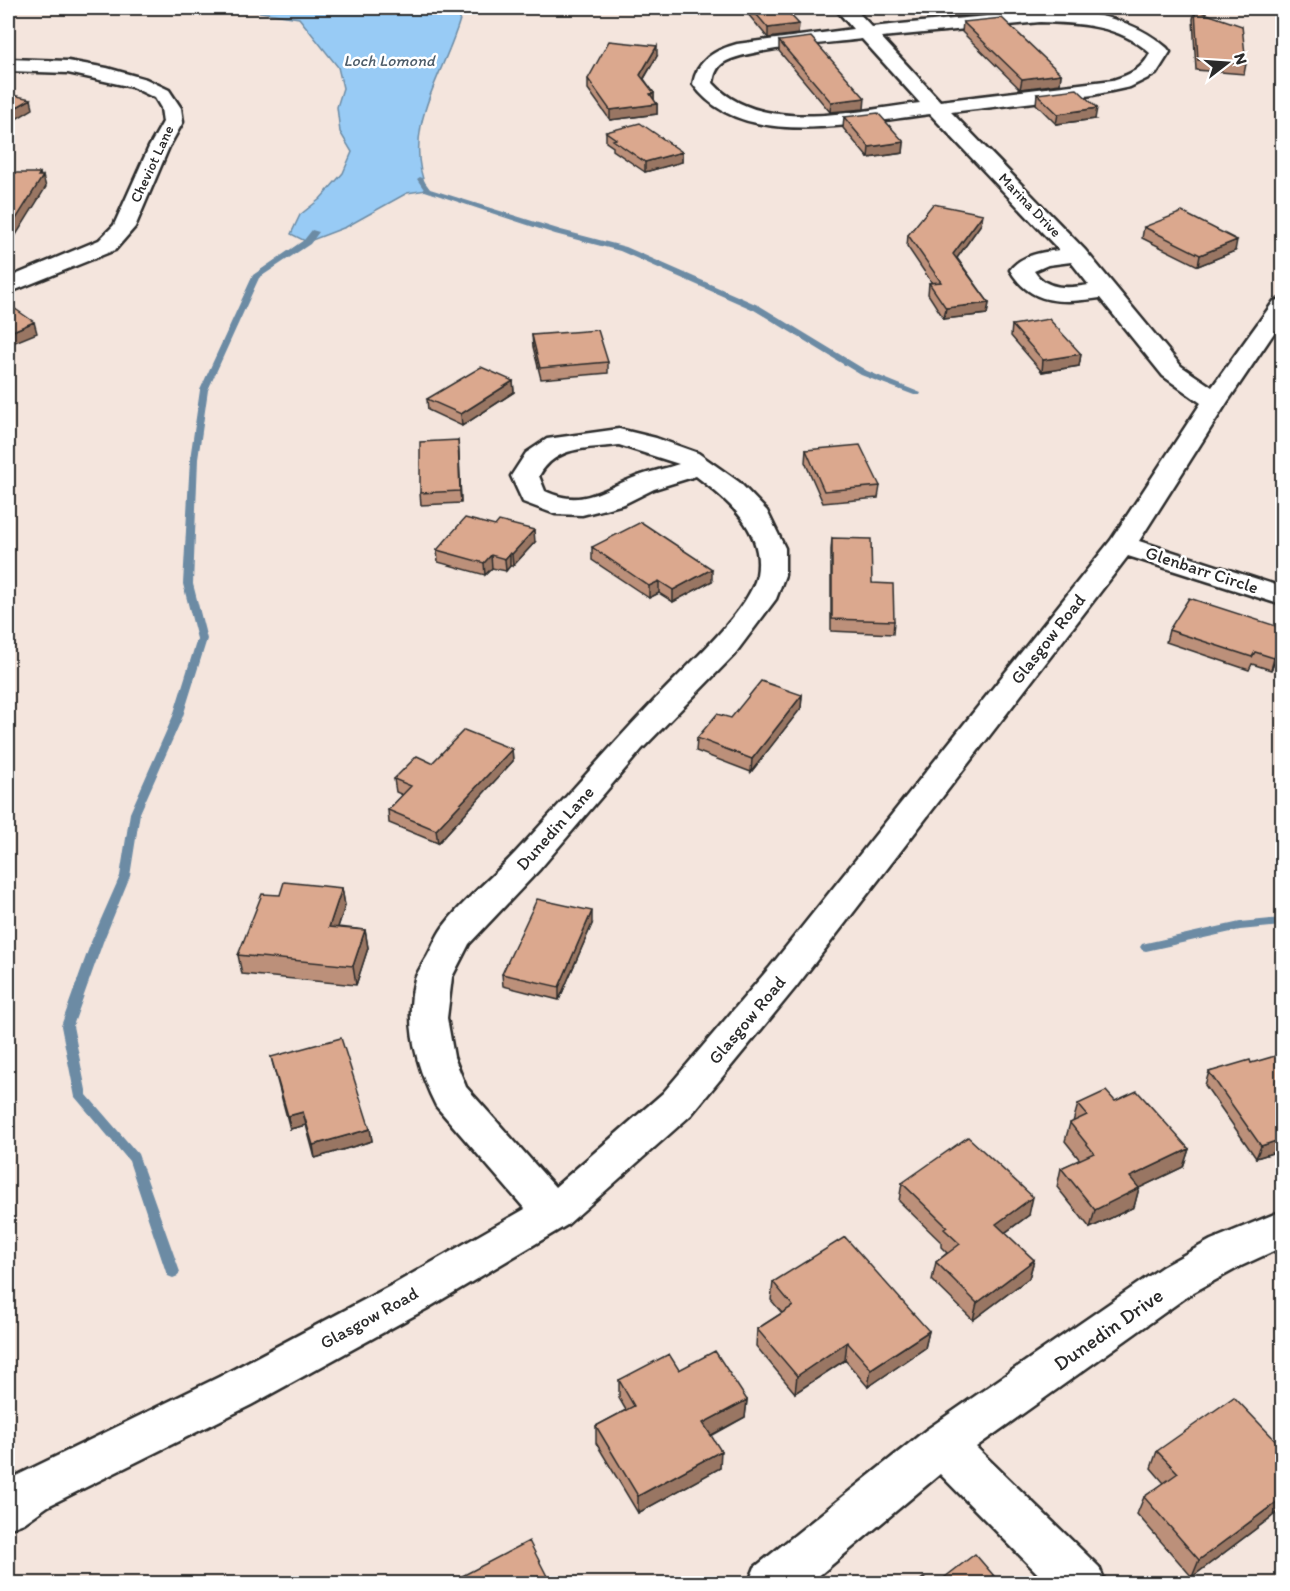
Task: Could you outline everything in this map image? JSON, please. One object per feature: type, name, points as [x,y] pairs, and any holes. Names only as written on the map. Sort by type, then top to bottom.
[{"type":"street","name":"Marina Drive","points":[[844,8],[1077,255],[1108,290],[1172,371],[1215,401]]},
{"type":"street","points":[[1040,16],[1090,19],[1129,28],[1149,40],[1160,52],[1157,61],[1145,74],[1117,85],[934,106],[793,122],[760,118],[733,110],[712,98],[703,84],[706,69],[721,55],[753,47],[1040,16]]},
{"type":"street","name":"Cheviot Lane","points":[[8,65],[68,67],[139,83],[162,94],[171,108],[173,122],[159,147],[124,227],[107,245],[8,286]]},
{"type":"street","points":[[1077,255],[1037,261],[1027,265],[1022,270],[1025,279],[1033,287],[1048,292],[1064,294],[1108,290]]},
{"type":"street","name":"Glasgow Road","points":[[8,1507],[32,1491],[297,1358],[411,1296],[553,1213],[677,1104],[783,977],[1122,544],[1258,337],[1282,306]]},
{"type":"street","name":"Dunedin Lane","points":[[553,1213],[450,1095],[435,1057],[428,1018],[434,977],[456,936],[528,860],[631,742],[699,675],[761,599],[771,575],[771,548],[757,518],[729,488],[699,466]]},
{"type":"street","name":"Glenbarr Circle","points":[[1122,544],[1282,596]]},
{"type":"street","name":"Dunedin Drive","points":[[772,1584],[942,1445],[1177,1280],[1226,1253],[1282,1228]]},
{"type":"street","points":[[942,1445],[1082,1584]]},
{"type":"water","name":"Loch Lomond","points":[[234,8],[422,8],[461,16],[428,101],[422,123],[419,145],[420,167],[427,190],[407,193],[346,227],[307,242],[291,234],[300,215],[320,199],[343,173],[352,152],[340,132],[337,107],[343,88],[338,67],[299,18]]},
{"type":"building","points":[[751,8],[784,8],[799,24],[768,28]]},
{"type":"building","points":[[1195,10],[1242,26],[1246,64],[1198,60]]},
{"type":"building","points":[[1002,18],[1061,74],[1022,79],[963,22]]},
{"type":"building","points":[[811,37],[865,98],[831,102],[779,41]]},
{"type":"building","points":[[609,41],[657,46],[640,75],[654,93],[650,94],[657,104],[610,110],[588,79]]},
{"type":"building","points":[[1077,89],[1097,108],[1058,114],[1037,94]]},
{"type":"building","points":[[8,94],[31,99],[8,112]]},
{"type":"building","points":[[878,113],[904,142],[869,147],[844,117]]},
{"type":"building","points":[[640,123],[682,152],[645,162],[613,140],[616,139],[606,132]]},
{"type":"building","points":[[8,173],[40,173],[38,176],[43,176],[8,232]]},
{"type":"building","points":[[933,204],[983,214],[953,254],[989,303],[946,308],[929,283],[941,282],[908,235]]},
{"type":"building","points":[[1182,212],[1237,240],[1200,255],[1144,227]]},
{"type":"building","points":[[8,304],[34,322],[8,333]]},
{"type":"building","points":[[1049,319],[1081,354],[1043,360],[1012,325]]},
{"type":"building","points":[[598,330],[608,362],[540,368],[532,335]]},
{"type":"building","points":[[481,367],[513,381],[461,414],[427,399]]},
{"type":"building","points":[[458,440],[460,491],[420,493],[420,442]]},
{"type":"building","points":[[860,445],[880,486],[824,491],[806,450]]},
{"type":"building","points":[[465,518],[495,526],[499,521],[534,530],[505,559],[491,555],[484,563],[437,550]]},
{"type":"building","points":[[641,522],[712,569],[673,590],[659,581],[649,586],[592,547]]},
{"type":"building","points":[[832,538],[871,539],[872,583],[893,584],[894,621],[832,619]]},
{"type":"building","points":[[1189,598],[1282,628],[1282,643],[1274,658],[1255,652],[1252,657],[1169,630]]},
{"type":"building","points":[[761,681],[802,695],[752,759],[697,738],[717,714],[731,718]]},
{"type":"building","points":[[464,730],[512,749],[436,830],[388,810],[411,786],[394,779],[417,756],[432,763]]},
{"type":"building","points":[[284,882],[342,888],[329,927],[365,930],[353,966],[238,955],[262,894],[280,895]]},
{"type":"building","points":[[537,899],[592,911],[559,987],[502,974]]},
{"type":"building","points":[[341,1038],[370,1129],[313,1145],[303,1112],[288,1116],[271,1057]]},
{"type":"building","points":[[1282,1054],[1282,1100],[1274,1102],[1282,1114],[1282,1139],[1261,1146],[1209,1072],[1250,1060],[1251,1063]]},
{"type":"building","points":[[1106,1091],[1115,1101],[1137,1091],[1189,1149],[1130,1177],[1139,1188],[1095,1210],[1061,1168],[1094,1153],[1070,1123],[1087,1115],[1078,1104]]},
{"type":"building","points":[[968,1137],[1033,1197],[996,1224],[1034,1260],[977,1303],[936,1262],[960,1244],[944,1229],[947,1227],[902,1183]]},
{"type":"building","points":[[845,1237],[929,1331],[871,1369],[847,1342],[797,1376],[757,1329],[793,1306],[773,1282]]},
{"type":"building","points":[[715,1351],[747,1400],[703,1423],[721,1451],[638,1496],[596,1426],[634,1406],[619,1380],[669,1354],[679,1370]]},
{"type":"building","points":[[1234,1397],[1282,1447],[1282,1498],[1199,1560],[1144,1497],[1178,1473],[1157,1451]]},
{"type":"building","points":[[529,1541],[551,1584],[447,1584]]},
{"type":"building","points":[[975,1554],[1001,1584],[936,1584]]},
{"type":"building","points":[[924,1577],[929,1584],[916,1584]]},
{"type":"waterway","points":[[420,179],[427,190],[558,232],[623,249],[757,308],[864,373],[917,393]]},
{"type":"waterway","points":[[173,1272],[134,1158],[81,1097],[67,1026],[97,942],[125,876],[135,813],[178,716],[202,639],[188,584],[194,459],[204,390],[256,277],[307,242],[315,232]]},
{"type":"waterway","points":[[1146,947],[1240,926],[1282,922]]}]
